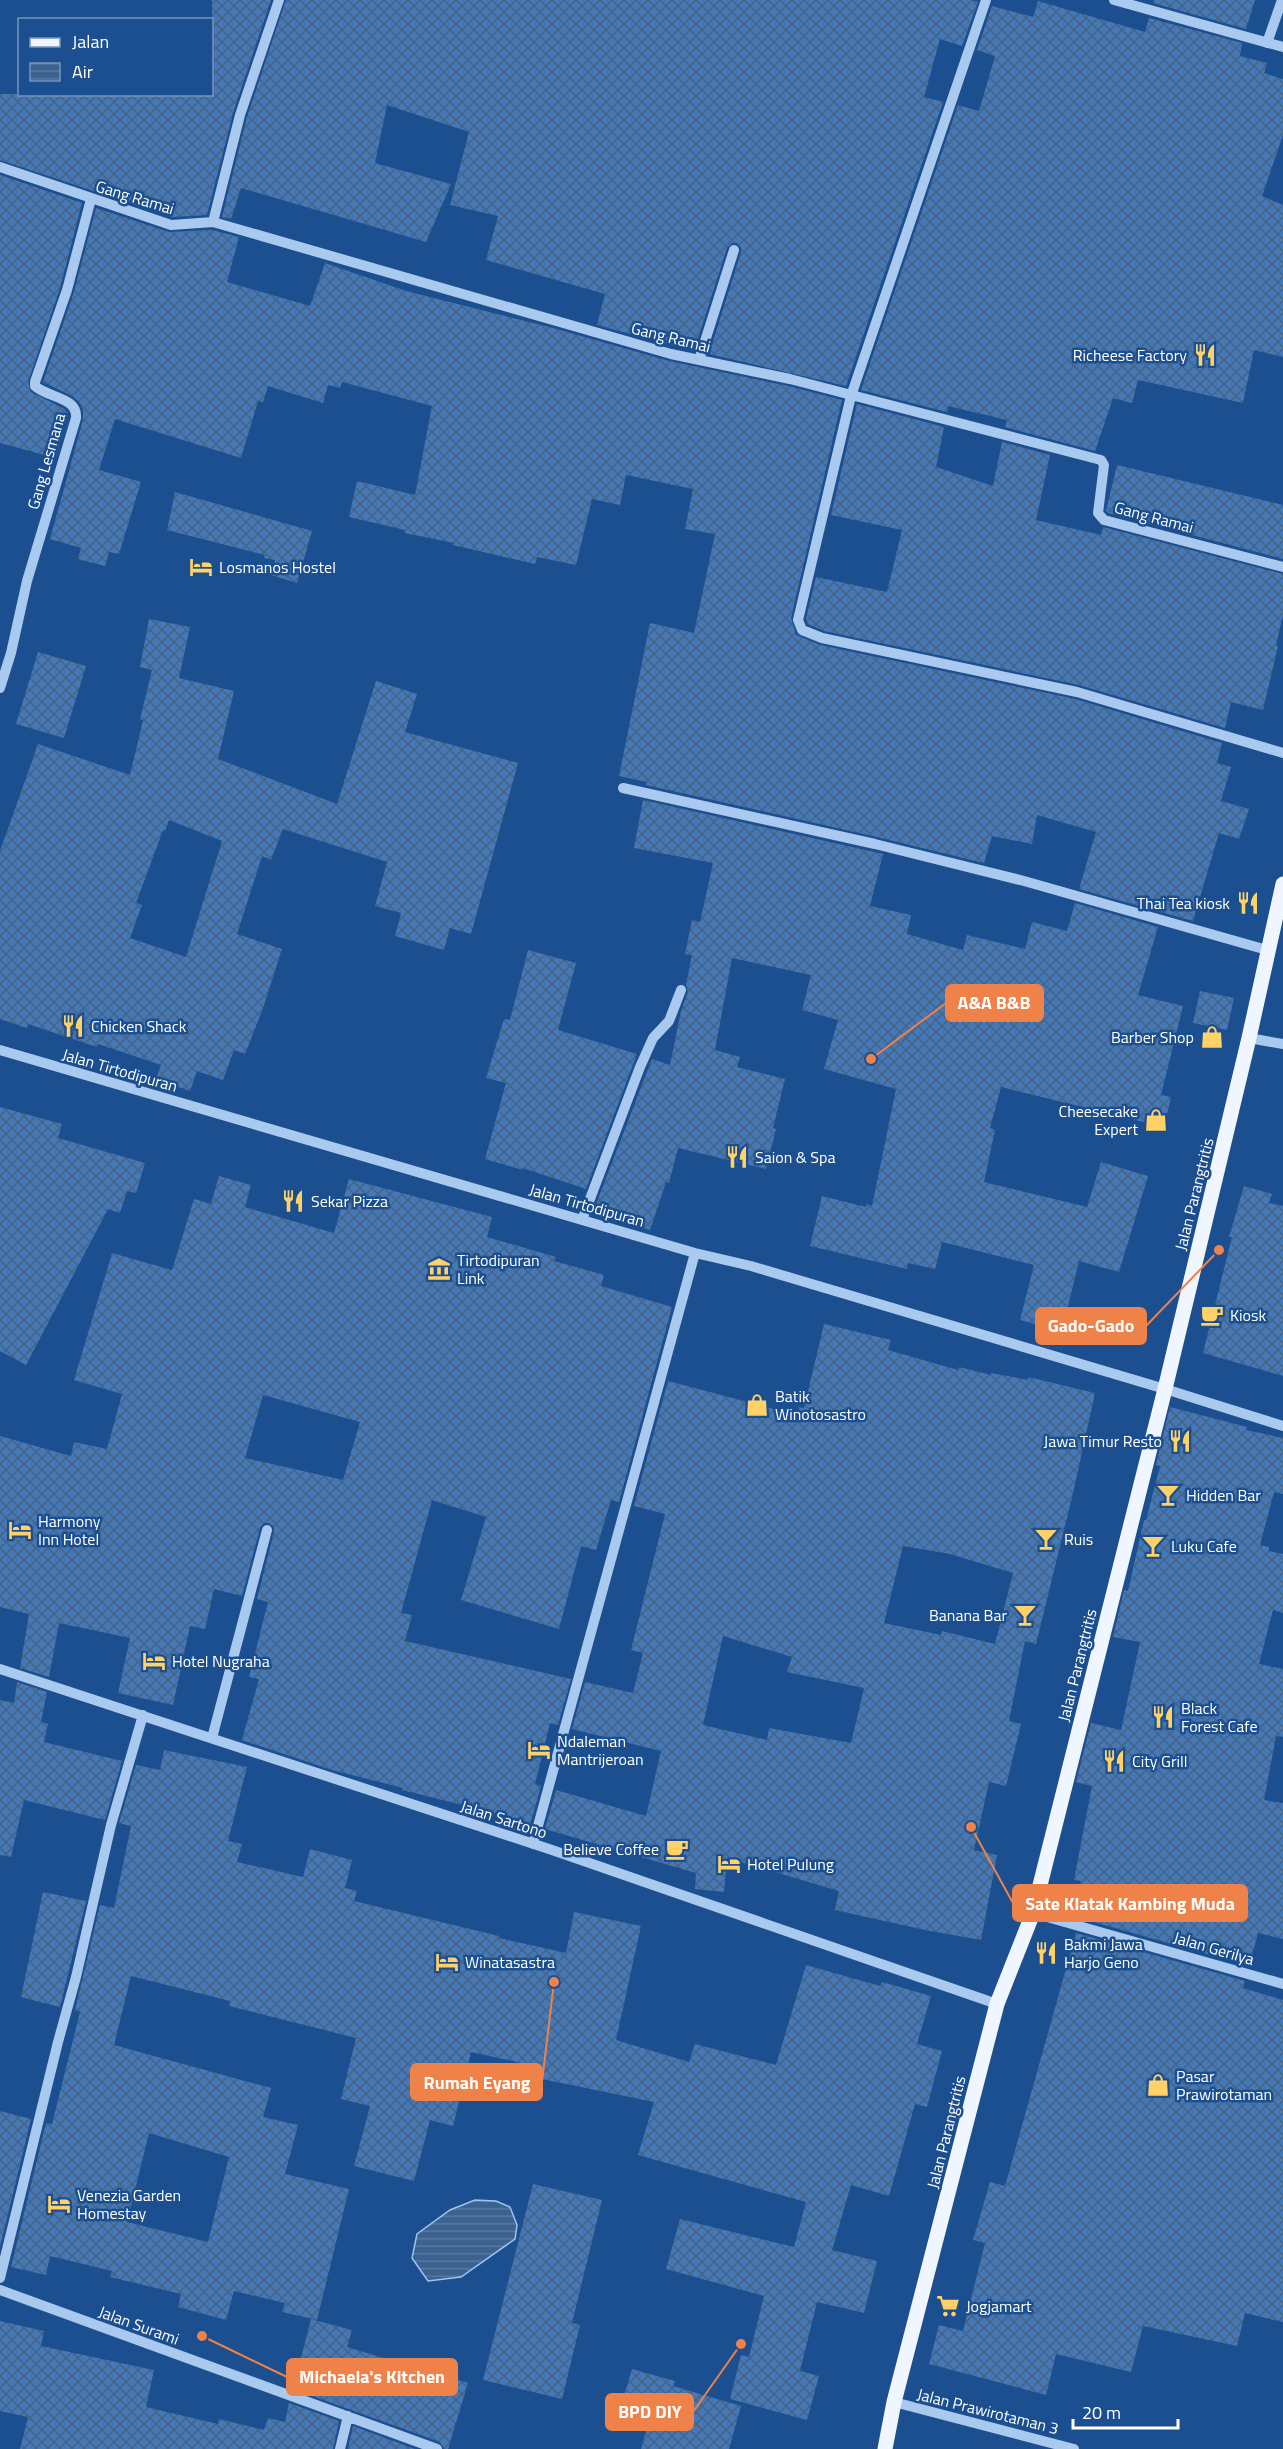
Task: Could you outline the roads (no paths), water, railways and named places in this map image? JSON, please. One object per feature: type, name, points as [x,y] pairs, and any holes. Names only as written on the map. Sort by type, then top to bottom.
[{"type":"main road","name":"Jalan Parangtritis","points":[[885,2449],[894,2402],[997,2004],[1033,1913],[1165,1389],[1250,1038],[1267,950],[1283,884]]},
{"type":"street","points":[[213,222],[240,115],[279,0]]},
{"type":"street","points":[[986,0],[851,396],[798,620],[802,630],[822,638],[1077,692],[1283,753]]},
{"type":"street","points":[[1114,0],[1283,47]]},
{"type":"street","points":[[1267,43],[1282,0]]},
{"type":"street","name":"Gang Ramai","points":[[0,167],[171,225],[213,222],[671,354],[790,380],[1101,460],[1104,465],[1098,513],[1104,520],[1283,567]]},
{"type":"street","name":"Gang Lesmana","points":[[0,688],[5,651],[76,411],[73,405],[40,391],[35,386],[35,382],[67,290],[91,199]]},
{"type":"street","points":[[699,360],[734,250]]},
{"type":"street","points":[[623,788],[875,844],[1001,875],[1267,950]]},
{"type":"street","points":[[582,1220],[640,1067],[653,1038],[669,1021],[681,990]]},
{"type":"street","points":[[1250,1038],[1283,1044]]},
{"type":"street","name":"Jalan Tirtodipuran","points":[[0,1050],[582,1220],[751,1266],[1283,1426]]},
{"type":"street","points":[[533,1844],[695,1252]]},
{"type":"street","points":[[212,1738],[267,1530]]},
{"type":"street","name":"Jalan Sartono","points":[[0,1669],[533,1844],[997,2004]]},
{"type":"street","points":[[0,2278],[76,1977],[111,1825],[142,1715]]},
{"type":"street","name":"Jalan Gerilya","points":[[1033,1913],[1283,1984]]},
{"type":"street","name":"Jalan Surami","points":[[0,2290],[437,2449]]},
{"type":"street","name":"Jalan Prawirotaman 3","points":[[894,2402],[1074,2449]]},
{"type":"street","points":[[340,2449],[348,2416]]},
{"type":"water","points":[[475,2200],[496,2201],[510,2207],[517,2225],[515,2239],[461,2277],[428,2281],[412,2258],[417,2234],[450,2210]]},
{"type":"place","name":"Richeese Factory","points":[[1205,355]]},
{"type":"place","name":"Losmanos Hostel","points":[[201,567]]},
{"type":"place","name":"Thai Tea kiosk","points":[[1248,903]]},
{"type":"place","name":"Chicken Shack","points":[[73,1026]]},
{"type":"place","name":"Barber Shop","points":[[1212,1037]]},
{"type":"place","name":"A&A B&B","points":[[871,1059]]},
{"type":"place","name":"Cheesecake Expert","points":[[1156,1120]]},
{"type":"place","name":"Saion & Spa","points":[[737,1157]]},
{"type":"place","name":"Sekar Pizza","points":[[293,1201]]},
{"type":"place","name":"Gado-Gado","points":[[1219,1250]]},
{"type":"place","name":"Tirtodipuran Link","points":[[439,1269]]},
{"type":"place","name":"Kiosk","points":[[1212,1315]]},
{"type":"place","name":"Batik Winotosastro","points":[[757,1405]]},
{"type":"place","name":"Jawa Timur Resto","points":[[1180,1441]]},
{"type":"place","name":"Hidden Bar","points":[[1168,1495]]},
{"type":"place","name":"Harmony Inn Hotel","points":[[20,1530]]},
{"type":"place","name":"Ruis","points":[[1046,1539]]},
{"type":"place","name":"Luku Cafe","points":[[1153,1546]]},
{"type":"place","name":"Banana Bar","points":[[1025,1615]]},
{"type":"place","name":"Hotel Nugraha","points":[[154,1661]]},
{"type":"place","name":"Black Forest Cafe","points":[[1163,1717]]},
{"type":"place","name":"Ndaleman Mantrijeroan","points":[[539,1750]]},
{"type":"place","name":"City Grill","points":[[1114,1761]]},
{"type":"place","name":"Sate Klatak Kambing Muda","points":[[971,1827]]},
{"type":"place","name":"Believe Coffee","points":[[677,1849]]},
{"type":"place","name":"Hotel Pulung","points":[[729,1864]]},
{"type":"place","name":"Bakmi Jawa Harjo Geno","points":[[1046,1953]]},
{"type":"place","name":"Winatasastra","points":[[447,1962]]},
{"type":"place","name":"Rumah Eyang","points":[[554,1982]]},
{"type":"place","name":"Pasar Prawirotaman","points":[[1158,2085]]},
{"type":"place","name":"Venezia Garden Homestay","points":[[59,2204]]},
{"type":"place","name":"Jogjamart","points":[[948,2306]]},
{"type":"place","name":"Michaela's Kitchen","points":[[202,2336]]},
{"type":"place","name":"BPD DIY","points":[[741,2344]]}]
